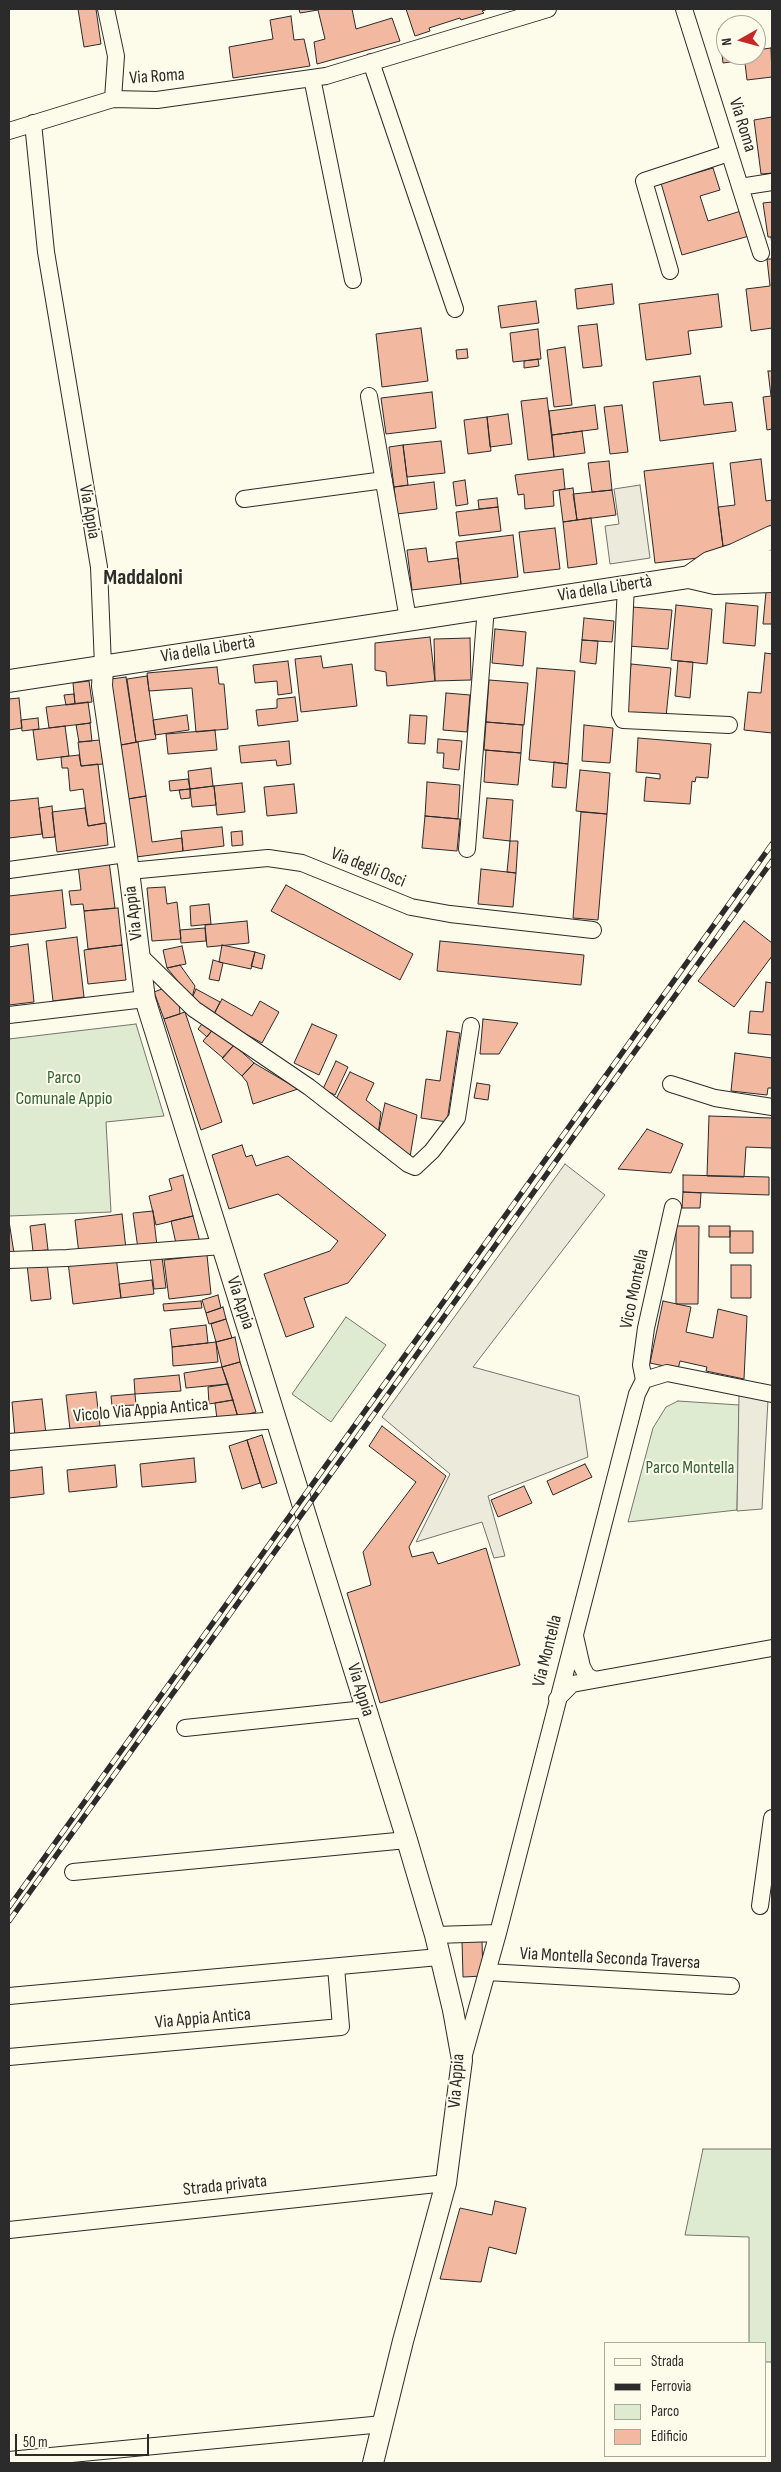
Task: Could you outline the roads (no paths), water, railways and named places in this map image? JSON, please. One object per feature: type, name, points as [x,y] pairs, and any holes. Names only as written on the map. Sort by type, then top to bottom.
[{"type":"main road","points":[[689,576],[709,562],[734,555],[772,537]]},
{"type":"main road","name":"Via della Libertà","points":[[9,681],[689,576]]},
{"type":"main road","points":[[689,576],[715,583],[772,581]]},
{"type":"street","points":[[106,9],[116,56],[113,99]]},
{"type":"street","name":"Via Roma","points":[[9,131],[113,99],[157,100],[312,78],[548,9]]},
{"type":"street","name":"Via Roma","points":[[684,9],[762,253]]},
{"type":"street","points":[[371,62],[455,309]]},
{"type":"street","points":[[312,78],[353,280]]},
{"type":"street","name":"Via Appia","points":[[33,123],[46,252],[99,567],[102,686],[128,862],[145,999],[278,1420],[407,1840],[435,1935],[453,2010],[462,2060],[446,2183],[403,2341],[373,2463]]},
{"type":"street","points":[[670,271],[644,181],[729,153]]},
{"type":"street","points":[[740,187],[772,182]]},
{"type":"street","points":[[369,396],[408,619]]},
{"type":"street","points":[[244,499],[384,480]]},
{"type":"street","name":"Via della Libertà","points":[[689,576],[772,560]]},
{"type":"street","points":[[626,585],[620,714],[623,720],[729,725]]},
{"type":"street","points":[[467,849],[486,607]]},
{"type":"street","name":"Via degli Osci","points":[[9,870],[128,862],[268,858],[302,863],[411,906],[450,914],[593,930]]},
{"type":"street","points":[[139,955],[194,1009],[309,1086],[408,1164],[415,1167],[432,1151],[457,1118],[470,1026]]},
{"type":"street","points":[[9,1015],[145,999]]},
{"type":"street","points":[[671,1084],[715,1098],[772,1107]]},
{"type":"street","name":"Vico Montella","points":[[644,1380],[641,1365],[646,1328],[673,1207]]},
{"type":"street","points":[[9,1260],[67,1258],[222,1246]]},
{"type":"street","points":[[644,1380],[667,1373],[772,1394]]},
{"type":"street","name":"Via Montella","points":[[462,2060],[498,1933],[629,1416],[644,1380]]},
{"type":"street","name":"Vicolo Via Appia Antica","points":[[9,1442],[278,1420]]},
{"type":"street","points":[[574,1631],[582,1667],[587,1676],[593,1679]]},
{"type":"street","points":[[557,1700],[572,1684],[772,1648]]},
{"type":"street","points":[[185,1728],[366,1709]]},
{"type":"street","points":[[760,1906],[772,1818]]},
{"type":"street","points":[[73,1872],[407,1840]]},
{"type":"street","points":[[435,1935],[498,1933]]},
{"type":"street","points":[[9,1996],[439,1957]]},
{"type":"street","name":"Via Appia Antica","points":[[9,2057],[341,2027],[336,1967]]},
{"type":"street","name":"Via Montella Seconda Traversa","points":[[486,1972],[731,1986]]},
{"type":"street","name":"Strada privata","points":[[9,2230],[446,2183]]},
{"type":"street","points":[[9,2460],[383,2424]]},
{"type":"railway","points":[[9,1907],[772,844]]},
{"type":"railway","points":[[9,1921],[772,861]]},
{"type":"district","name":"Maddaloni","points":[[143,578]]},
{"type":"park label","name":"Parco Comunale Appio","points":[[64,1088]]},
{"type":"park label","name":"Parco Montella","points":[[690,1468]]}]
